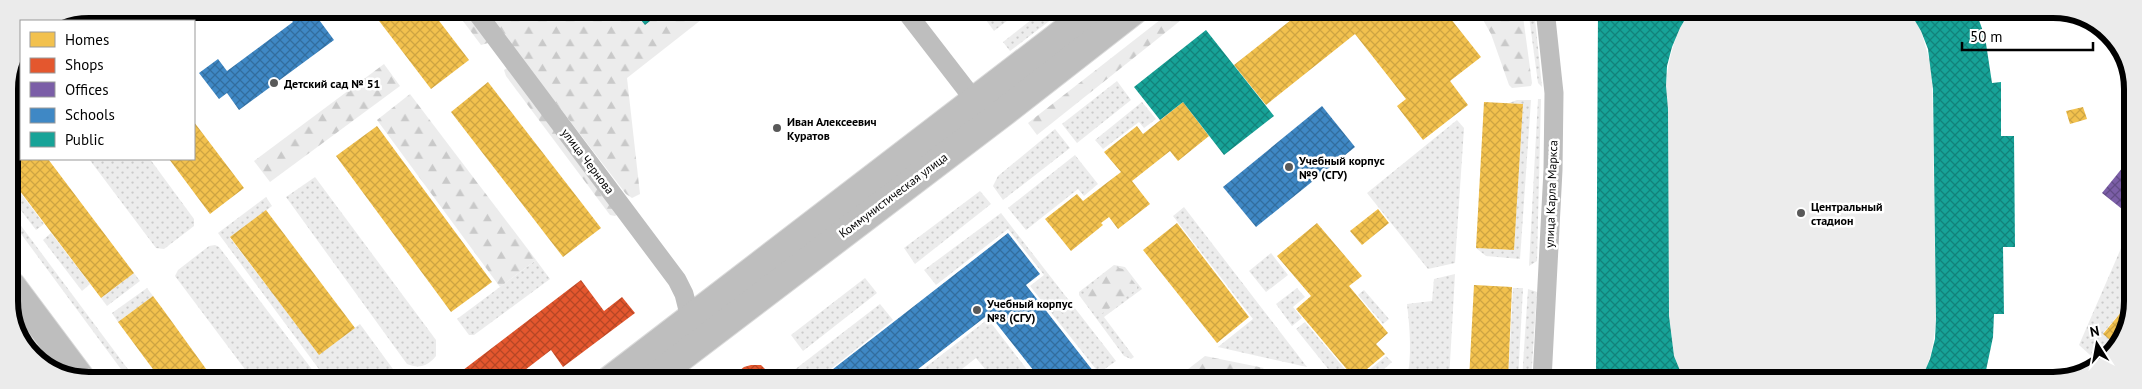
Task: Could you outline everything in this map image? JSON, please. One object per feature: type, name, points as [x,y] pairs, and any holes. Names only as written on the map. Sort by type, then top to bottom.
[{"type":"main road","name":"Коммунистическая улица","points":[[620,372],[1082,18]]},
{"type":"main road","name":"Коммунистическая улица","points":[[662,372],[1124,18]]},
{"type":"main road","points":[[17,293],[74,370]]},
{"type":"street","name":"улица Чернова","points":[[481,18],[677,280],[684,294],[690,318]]},
{"type":"street","points":[[911,18],[975,101],[978,131]]},
{"type":"street","name":"улица Карла Маркса","points":[[1542,372],[1554,170],[1554,94],[1546,18]]},
{"type":"green space","points":[[88,18],[118,18],[115,20],[71,20]]},
{"type":"green space","points":[[461,18],[473,18],[488,43],[481,45]]},
{"type":"green space","points":[[491,18],[704,18],[627,78],[640,194],[632,198],[626,194]]},
{"type":"green space","points":[[985,18],[1011,18],[994,31]]},
{"type":"green space","points":[[1034,18],[1053,18],[1010,51],[1003,42]]},
{"type":"green space","points":[[1162,18],[1184,18],[1037,135],[1028,123]]},
{"type":"green space","points":[[1482,18],[1523,18],[1531,86],[1512,88],[1509,85],[1491,34]]},
{"type":"green space","points":[[1529,18],[1535,18],[1542,87],[1538,83]]},
{"type":"green space","name":"Центральный стадион","points":[[1685,18],[1913,18],[1921,31],[1932,69],[1936,319],[1931,350],[1924,372],[1681,372],[1674,356],[1669,316],[1666,86],[1673,46]]},
{"type":"green space","points":[[384,64],[400,86],[270,182],[254,161]]},
{"type":"green space","points":[[509,67],[618,214],[615,216],[610,215],[506,76],[504,70]]},
{"type":"green space","points":[[1117,81],[1131,100],[1077,143],[1062,124]]},
{"type":"green space","points":[[410,94],[536,260],[500,287],[377,120]]},
{"type":"green space","points":[[1538,99],[1541,99],[1537,261],[1529,266]]},
{"type":"green space","points":[[1517,100],[1531,100],[1520,259],[1486,256],[1476,248],[1514,250],[1523,104],[1509,103]]},
{"type":"green space","points":[[1142,102],[1156,119],[1144,128],[1139,122],[1103,149],[1095,140]]},
{"type":"green space","points":[[1457,120],[1464,128],[1455,263],[1428,269],[1367,193]]},
{"type":"green space","points":[[1055,129],[1070,148],[1003,200],[993,186],[998,176]]},
{"type":"green space","points":[[1075,155],[1098,184],[1084,196],[1078,189],[1026,230],[1008,208]]},
{"type":"green space","points":[[90,160],[151,160],[194,219],[194,226],[164,249],[156,248]]},
{"type":"green space","points":[[315,177],[436,340],[436,356],[430,362],[419,366],[407,364],[286,197]]},
{"type":"green space","points":[[17,188],[44,224],[36,230],[17,205]]},
{"type":"green space","points":[[980,191],[991,204],[915,264],[904,248]]},
{"type":"green space","points":[[266,197],[272,206],[230,238],[319,354],[360,324],[395,372],[321,372],[218,233]]},
{"type":"green space","points":[[1184,207],[1307,367],[1218,347],[1253,319],[1173,216]]},
{"type":"green space","points":[[1001,213],[1116,361],[1098,372],[1030,286],[1044,275],[1008,229],[936,285],[924,270]]},
{"type":"green space","points":[[17,220],[130,372],[123,372],[17,228]]},
{"type":"green space","points":[[51,233],[90,284],[82,291],[43,240]]},
{"type":"green space","points":[[2124,241],[2124,308],[2103,333],[2112,341],[2094,359],[2079,345]]},
{"type":"green space","points":[[215,245],[219,247],[314,372],[247,372],[175,276],[178,270],[209,246]]},
{"type":"green space","points":[[1271,253],[1288,275],[1266,292],[1249,271]]},
{"type":"green space","points":[[536,260],[550,279],[474,335],[469,335],[457,319]]},
{"type":"green space","points":[[1114,265],[1125,267],[1142,289],[1104,317],[1134,357],[1131,359],[1124,356],[1079,295],[1079,292]]},
{"type":"green space","points":[[1115,267],[1123,269],[1137,286],[1137,289],[1100,315],[1089,305],[1085,299],[1084,292]]},
{"type":"green space","points":[[134,273],[140,281],[107,306],[101,298]]},
{"type":"green space","points":[[1455,274],[1449,372],[1408,372],[1410,342],[1407,304],[1432,301],[1434,279]]},
{"type":"green space","points":[[865,278],[877,293],[803,351],[791,335]]},
{"type":"green space","points":[[147,288],[153,296],[118,322],[112,313]]},
{"type":"green space","points":[[1297,288],[1305,297],[1293,307],[1302,318],[1292,326],[1276,304]]},
{"type":"green space","points":[[1513,288],[1523,288],[1518,372],[1508,372]]},
{"type":"green space","points":[[1528,289],[1537,292],[1532,372],[1523,372]]},
{"type":"green space","points":[[1364,290],[1389,319],[1383,324],[1358,295]]},
{"type":"green space","points":[[880,304],[893,320],[827,372],[792,372]]},
{"type":"green space","points":[[988,319],[1029,372],[987,372],[976,358],[958,372],[919,372]]},
{"type":"green space","points":[[1305,322],[1347,372],[1331,372],[1296,329]]},
{"type":"green space","points":[[1205,356],[1264,368],[1259,372],[1184,372]]},
{"type":"green space","points":[[1386,356],[1392,362],[1381,372],[1367,372]]},
{"type":"building: Homes","points":[[377,18],[437,18],[469,60],[431,89]]},
{"type":"building: Homes","points":[[1294,18],[1450,18],[1481,57],[1450,81],[1468,105],[1423,140],[1397,106],[1406,99],[1355,34],[1266,105],[1234,65]]},
{"type":"building: Homes","points":[[488,82],[601,228],[563,257],[451,112]]},
{"type":"building: Homes","points":[[1183,102],[1209,136],[1178,161],[1170,151],[1132,181],[1150,204],[1118,229],[1109,217],[1101,223],[1103,225],[1071,251],[1045,219],[1077,194],[1083,201],[1121,172],[1104,152],[1137,126],[1143,134]]},
{"type":"building: Homes","points":[[1484,102],[1523,104],[1514,250],[1476,248]]},
{"type":"building: Homes","points":[[2083,107],[2087,119],[2070,124],[2066,111]]},
{"type":"building: Homes","points":[[17,118],[20,122],[20,160],[49,160],[134,273],[101,298],[17,187]]},
{"type":"building: Homes","points":[[195,123],[244,188],[210,214],[170,160],[195,160]]},
{"type":"building: Homes","points":[[377,126],[492,282],[451,312],[336,156]]},
{"type":"building: Homes","points":[[1378,209],[1389,223],[1362,245],[1350,231]]},
{"type":"building: Homes","points":[[266,210],[355,328],[319,355],[230,237]]},
{"type":"building: Homes","points":[[1177,223],[1249,317],[1217,343],[1143,250]]},
{"type":"building: Homes","points":[[1317,223],[1362,276],[1349,286],[1388,333],[1376,344],[1385,354],[1363,372],[1349,372],[1296,309],[1311,296],[1277,256]]},
{"type":"building: Homes","points":[[1474,285],[1512,287],[1508,372],[1469,372]]},
{"type":"building: Homes","points":[[153,296],[208,372],[155,372],[118,322]]},
{"type":"building: Homes","points":[[2124,309],[2122,319],[2112,341],[2103,334]]},
{"type":"building: Shops","points":[[581,280],[604,311],[622,297],[635,313],[563,367],[551,350],[522,372],[460,372]]},
{"type":"building: Shops","points":[[761,365],[768,372],[738,372],[744,367]]},
{"type":"building: Offices","points":[[2124,166],[2124,211],[2102,193]]},
{"type":"building: Schools","points":[[290,18],[318,18],[334,40],[239,110],[227,93],[219,99],[199,73],[218,59],[227,71],[293,22]]},
{"type":"building: Schools","name":"Учебный корпус №9 (СГУ)","points":[[1322,106],[1355,147],[1256,227],[1223,187]]},
{"type":"building: Schools","name":"Учебный корпус №8 (СГУ)","points":[[1008,233],[1040,274],[1026,285],[1094,372],[1035,372],[989,314],[914,372],[829,372]]},
{"type":"building: Public","points":[[639,18],[654,18],[645,25]]},
{"type":"building: Public","points":[[1598,18],[1686,18],[1672,47],[1667,66],[1666,86],[1668,109],[1669,316],[1674,356],[1681,372],[1596,372]]},
{"type":"building: Public","points":[[1913,18],[1978,18],[1985,37],[1992,83],[2001,82],[2001,136],[2014,136],[2015,247],[2003,247],[2004,314],[1994,314],[1993,337],[1986,372],[1924,372],[1935,339],[1936,319],[1933,89],[1928,49]]},
{"type":"building: Public","points":[[1206,30],[1274,116],[1224,155],[1183,102],[1160,120],[1134,87]]},
{"type":"place","name":"Детский сад № 51","points":[[274,83]]},
{"type":"place","name":"Иван Алексеевич Куратов","points":[[777,128]]},
{"type":"place","name":"Учебный корпус №9 (СГУ)","points":[[1289,167]]},
{"type":"place","name":"Центральный стадион","points":[[1801,213]]},
{"type":"place","name":"Учебный корпус №8 (СГУ)","points":[[977,310]]}]
